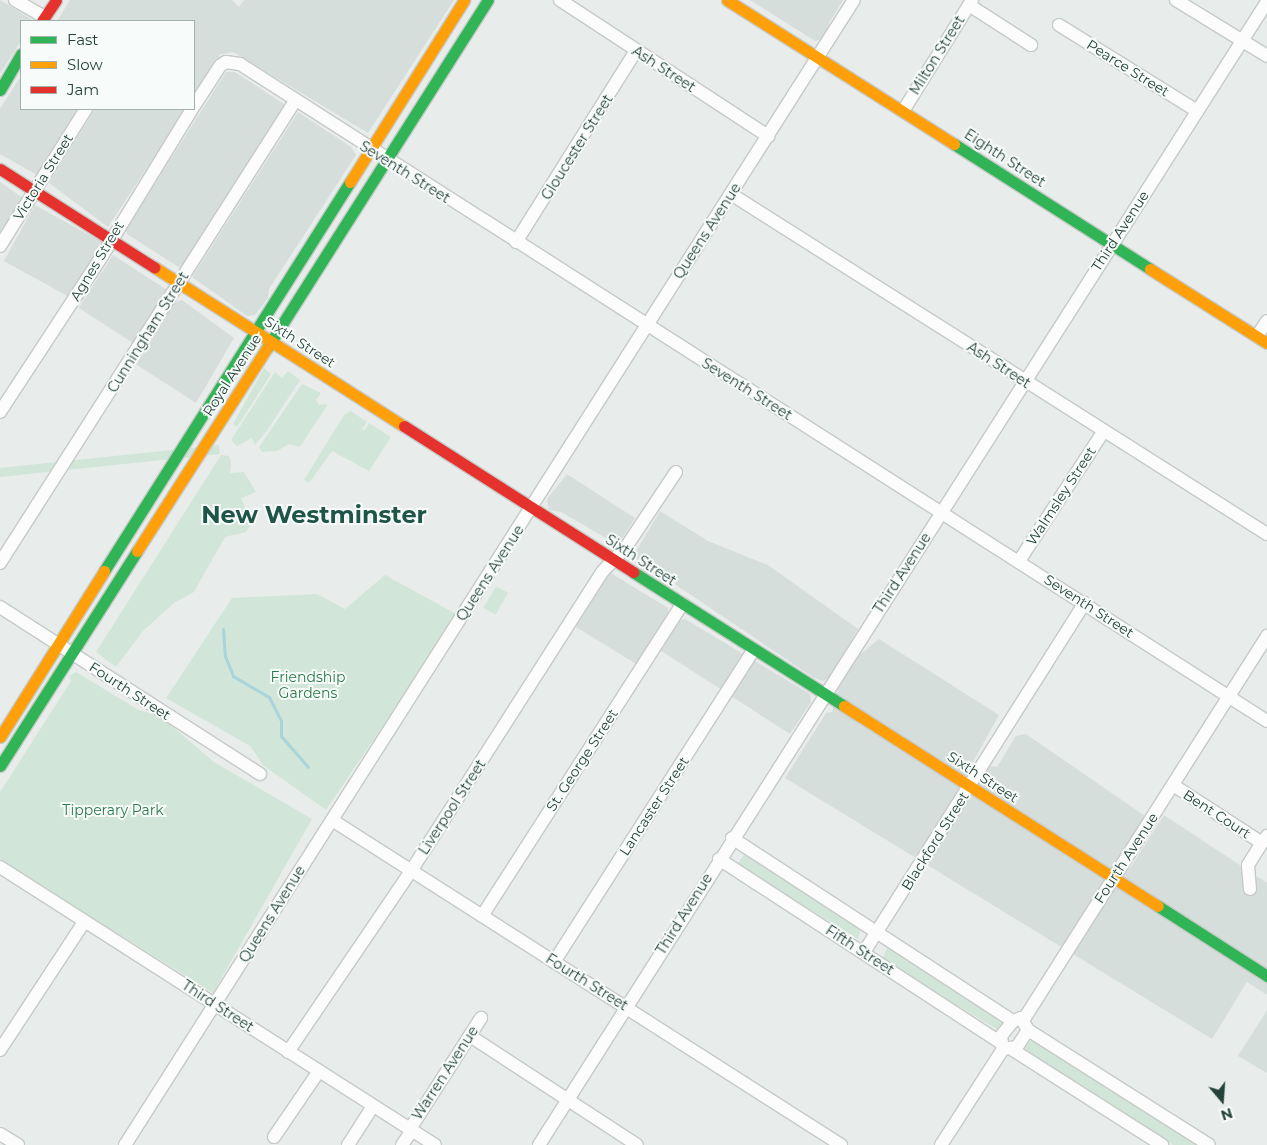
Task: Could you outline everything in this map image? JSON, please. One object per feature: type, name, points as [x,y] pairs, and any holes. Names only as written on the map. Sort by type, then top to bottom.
[{"type":"street","points":[[16,0],[43,19],[56,0]]},
{"type":"street","name":"Royal Avenue","points":[[0,737],[257,332],[464,0]]},
{"type":"street","name":"Royal Avenue","points":[[0,766],[272,342],[488,0]]},
{"type":"street","name":"Ash Street","points":[[560,0],[768,136]]},
{"type":"street","name":"Eighth Street","points":[[727,0],[1262,340]]},
{"type":"street","name":"Queens Avenue","points":[[125,1145],[854,0]]},
{"type":"street","points":[[1176,0],[1267,56]]},
{"type":"street","name":"Third Avenue","points":[[539,1145],[732,838],[1267,2]]},
{"type":"street","points":[[970,3],[1031,45]]},
{"type":"street","name":"Milton Street","points":[[903,111],[970,3]]},
{"type":"street","name":"Pearce Street","points":[[1059,25],[1197,111]]},
{"type":"street","name":"Gloucester Street","points":[[516,242],[636,51]]},
{"type":"street","points":[[0,90],[20,56]]},
{"type":"street","name":"Seventh Street","points":[[226,62],[240,64],[386,160],[941,512],[1085,603],[1232,692],[1267,721]]},
{"type":"street","name":"Agnes Street","points":[[195,104],[226,62]]},
{"type":"street","name":"Cunningham Street","points":[[0,563],[295,101]]},
{"type":"street","name":"Victoria Street","points":[[0,246],[85,110]]},
{"type":"street","name":"Agnes Street","points":[[0,412],[191,110]]},
{"type":"street","name":"Sixth Street","points":[[0,168],[1267,976]]},
{"type":"street","name":"Ash Street","points":[[731,194],[1103,432],[1267,534]]},
{"type":"street","points":[[1262,340],[1267,321]]},
{"type":"street","name":"Walmsley Street","points":[[1019,560],[1103,432]]},
{"type":"street","name":"Liverpool Street","points":[[288,1052],[411,871],[612,559],[626,547],[676,472]]},
{"type":"street","name":"Blackford Street","points":[[864,952],[1085,603]]},
{"type":"street","name":"St. George Street","points":[[482,916],[682,604]]},
{"type":"street","name":"Fourth Street","points":[[0,607],[260,774]]},
{"type":"street","name":"Fourth Avenue","points":[[1022,1023],[1267,636]]},
{"type":"street","name":"Lancaster Street","points":[[554,962],[754,649]]},
{"type":"street","name":"Bent Court","points":[[1172,785],[1264,839],[1248,864],[1250,889]]},
{"type":"street","name":"Fourth Street","points":[[332,820],[841,1145]]},
{"type":"street","name":"Fifth Street","points":[[732,838],[876,934],[1022,1023],[1209,1145]]},
{"type":"street","name":"Fifth Street","points":[[719,859],[864,952],[1005,1047],[1162,1145]]},
{"type":"street","name":"Third Street","points":[[0,867],[435,1145]]},
{"type":"street","points":[[0,1050],[84,922]]},
{"type":"street","name":"Warren Avenue","points":[[402,1145],[481,1018]]},
{"type":"street","points":[[941,1145],[1022,1023]]},
{"type":"street","points":[[1005,1047],[1022,1023]]},
{"type":"street","points":[[470,1036],[637,1145]]},
{"type":"street","points":[[274,1137],[319,1071]]},
{"type":"street","points":[[348,1145],[373,1106]]},
{"type":"street","points":[[0,1134],[18,1145]]},
{"type":"shaded area","points":[[0,0],[32,20],[20,20],[20,43],[0,74]]},
{"type":"shaded area","points":[[70,0],[232,0],[239,7],[244,0],[454,0],[368,133],[233,52],[218,55],[221,57],[195,96],[195,20],[58,20]]},
{"type":"shaded area","points":[[750,0],[843,0],[829,23],[829,30],[822,39],[815,41]]},
{"type":"shaded area","points":[[226,72],[235,72],[287,106],[180,268],[127,234],[126,229]]},
{"type":"shaded area","points":[[20,78],[20,110],[79,110],[37,175],[0,154],[0,109]]},
{"type":"shaded area","points":[[94,110],[185,110],[108,227],[49,183]]},
{"type":"shaded area","points":[[298,112],[351,147],[356,155],[269,289],[268,298],[255,315],[247,316],[192,277]]},
{"type":"shaded area","points":[[0,182],[23,198],[0,233]]},
{"type":"shaded area","points":[[35,205],[103,243],[72,299],[4,261]]},
{"type":"shaded area","points":[[113,255],[167,290],[132,343],[79,308]]},
{"type":"shaded area","points":[[182,300],[234,338],[196,403],[134,363],[175,302]]},
{"type":"shaded area","points":[[567,474],[635,518],[618,545],[561,512],[549,510],[547,499]]},
{"type":"shaded area","points":[[660,511],[708,541],[768,565],[858,629],[829,678],[823,681],[814,678],[633,556]]},
{"type":"shaded area","points":[[609,572],[668,608],[668,614],[636,664],[576,627]]},
{"type":"shaded area","points":[[685,619],[810,694],[811,702],[790,734],[660,650],[678,621]]},
{"type":"shaded area","points":[[879,639],[999,715],[972,764],[997,767],[1016,736],[1026,734],[1145,816],[1118,859],[1130,868],[1164,815],[1267,883],[1267,995],[1247,982],[1212,1039],[785,778],[826,713],[832,712],[840,684],[857,657]]},
{"type":"shaded area","points":[[1267,1010],[1267,1073],[1238,1056]]},
{"type":"green space","points":[[264,368],[271,374],[237,427],[233,424]]},
{"type":"green space","points":[[288,371],[300,380],[266,432],[255,445],[252,438],[237,446],[231,440],[275,372],[282,378]]},
{"type":"green space","points":[[302,384],[321,393],[316,400],[319,405],[328,404],[300,447],[289,444],[277,451],[262,452],[259,447]]},
{"type":"green space","points":[[351,411],[367,422],[362,429],[365,430],[369,423],[391,437],[369,471],[332,451],[309,483],[304,480],[344,415]]},
{"type":"green space","points":[[219,445],[220,454],[0,477],[0,468]]},
{"type":"green space","points":[[221,455],[229,456],[231,461],[230,473],[244,472],[256,492],[241,498],[246,510],[256,517],[246,532],[225,537],[194,592],[174,603],[143,631],[116,667],[96,652]]},
{"type":"green space","name":"Friendship Gardens","points":[[385,575],[458,615],[326,810],[264,766],[250,746],[166,698],[232,598],[317,594],[345,609]]},
{"type":"green space","points":[[496,586],[508,593],[496,615],[484,608]]},
{"type":"green space","name":"Tipperary Park","points":[[76,672],[137,709],[161,717],[214,762],[312,819],[213,993],[0,860],[0,792],[71,681],[69,676]]},
{"type":"green space","points":[[745,853],[861,928],[858,939],[737,865]]},
{"type":"green space","points":[[888,946],[1004,1020],[998,1030],[882,960]]},
{"type":"green space","points":[[1033,1038],[1204,1145],[1173,1145],[1026,1052],[1026,1046]]},
{"type":"waterway","points":[[223,629],[225,656],[233,676],[269,697],[281,721],[281,736],[308,767]]},
{"type":"traffic: fast","points":[[267,348],[488,0]]},
{"type":"traffic: fast","points":[[0,90],[20,56]]},
{"type":"traffic: fast","points":[[954,144],[1150,269]]},
{"type":"traffic: fast","points":[[104,571],[350,182]]},
{"type":"traffic: fast","points":[[0,766],[137,551]]},
{"type":"traffic: fast","points":[[633,572],[844,706]]},
{"type":"traffic: fast","points":[[1158,906],[1267,976]]},
{"type":"traffic: slow","points":[[350,182],[464,0]]},
{"type":"traffic: slow","points":[[727,0],[954,144]]},
{"type":"traffic: slow","points":[[154,267],[404,426]]},
{"type":"traffic: slow","points":[[1150,269],[1267,343]]},
{"type":"traffic: slow","points":[[137,551],[267,348]]},
{"type":"traffic: slow","points":[[0,737],[104,571]]},
{"type":"traffic: slow","points":[[844,706],[1158,906]]},
{"type":"traffic: jam","points":[[43,20],[56,0]]},
{"type":"traffic: jam","points":[[0,169],[154,267]]},
{"type":"traffic: jam","points":[[404,426],[633,572]]},
{"type":"district","name":"New Westminster","points":[[314,515]]}]
